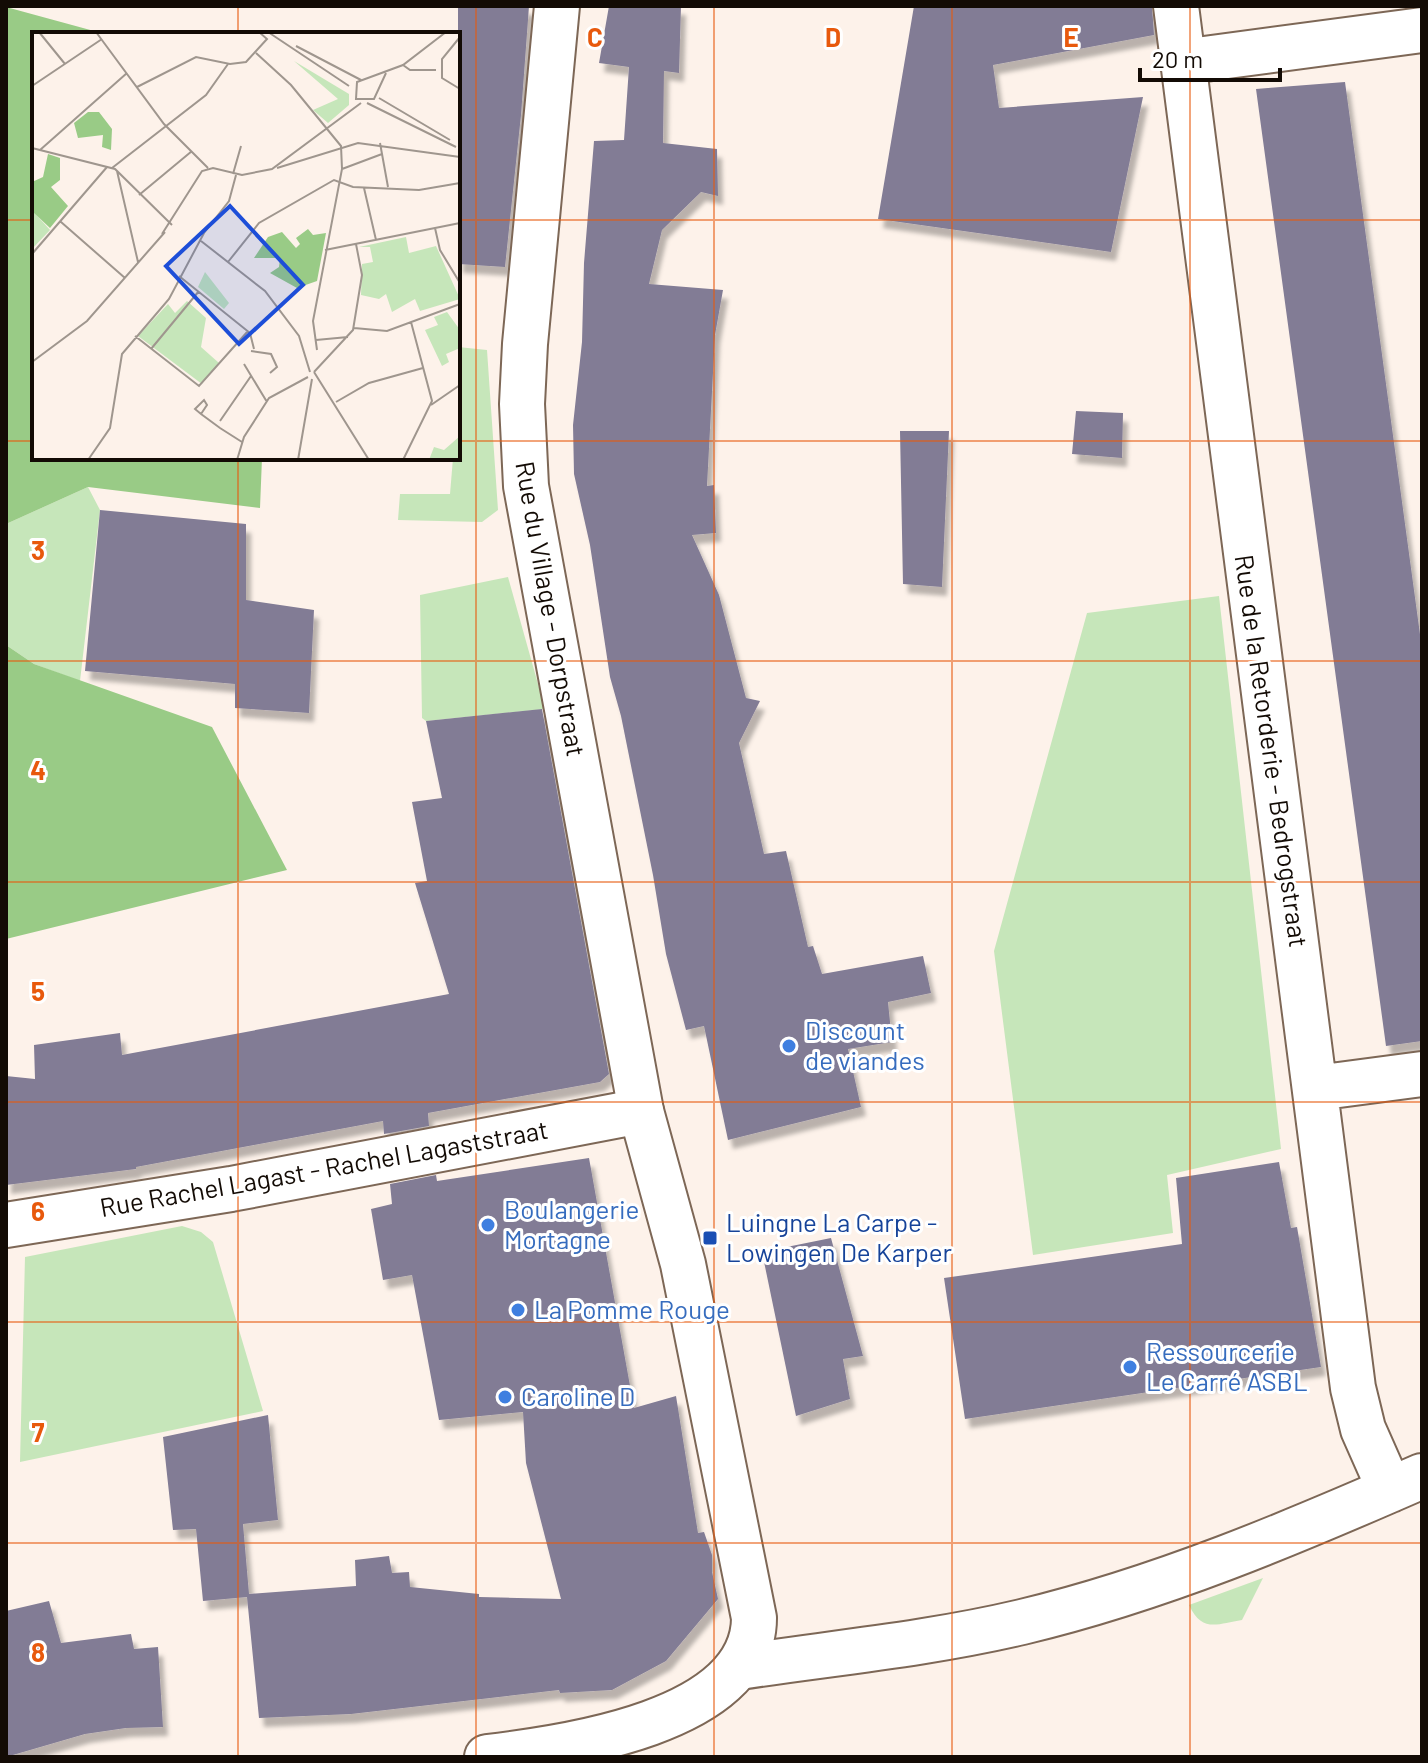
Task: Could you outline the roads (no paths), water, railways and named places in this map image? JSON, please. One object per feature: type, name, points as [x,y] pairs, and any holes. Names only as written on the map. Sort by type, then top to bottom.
[{"type":"street","name":"Rue du Village - Dorpstraat","points":[[557,6],[525,344],[523,453],[534,538],[641,1111],[683,1264],[754,1618],[754,1636],[739,1667]]},
{"type":"street","name":"Rue de la Retorderie - Bedrogstraat","points":[[1176,6],[1357,1411],[1406,1483]]},
{"type":"street","points":[[1182,62],[1422,30]]},
{"type":"street","points":[[1316,1088],[1422,1074]]},
{"type":"street","name":"Rue Rachel Lagast - Rachel Lagaststraat","points":[[6,1225],[231,1189],[641,1111]]},
{"type":"street","points":[[487,1757],[579,1744],[638,1727],[707,1694],[739,1667],[948,1637],[1063,1612],[1218,1561],[1406,1483]]},
{"type":"place","name":"Discount de viandes","points":[[789,1046]]},
{"type":"place","name":"Boulangerie Mortagne","points":[[488,1225]]},
{"type":"place","name":"Luingne La Carpe - Lowingen De Karper","points":[[710,1238]]},
{"type":"place","name":"La Pomme Rouge","points":[[518,1310]]},
{"type":"place","name":"Ressourcerie Le Carré ASBL","points":[[1130,1367]]},
{"type":"place","name":"Caroline D","points":[[505,1397]]}]
